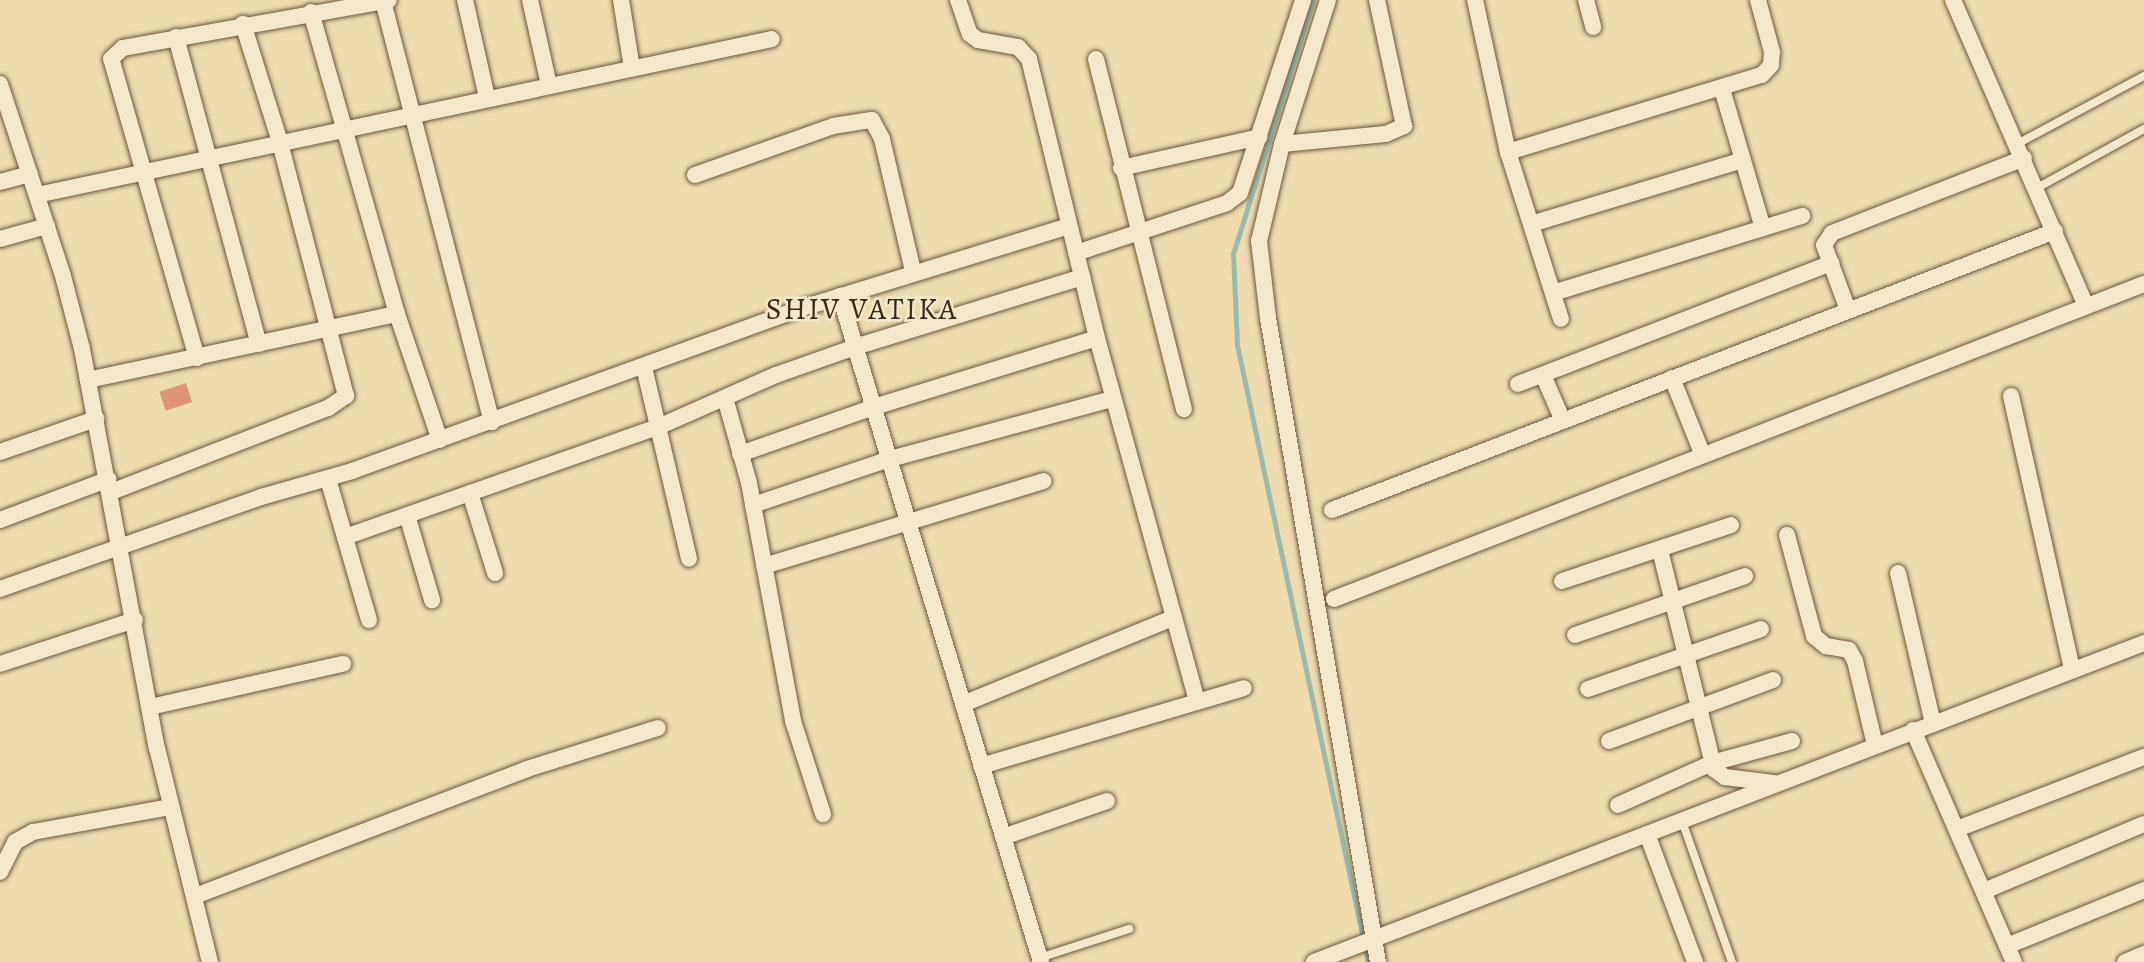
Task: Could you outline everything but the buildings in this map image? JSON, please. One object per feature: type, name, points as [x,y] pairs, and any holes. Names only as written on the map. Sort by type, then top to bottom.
[{"type":"street","points":[[197,358],[111,59],[123,48],[243,24],[389,0]]},
{"type":"street","points":[[465,0],[487,98]]},
{"type":"street","points":[[530,0],[549,85]]},
{"type":"street","points":[[621,0],[632,68]]},
{"type":"street","points":[[958,0],[970,34],[978,40],[1018,47],[1029,59],[1097,338],[1196,702]]},
{"type":"street","points":[[1076,253],[1235,199],[1245,182],[1303,0]]},
{"type":"street","points":[[1328,0],[1282,144],[1259,241],[1260,267],[1368,943],[1378,962]]},
{"type":"street","points":[[1282,144],[1387,134],[1404,126],[1377,0]]},
{"type":"street","points":[[1475,0],[1508,152],[1561,319]]},
{"type":"street","points":[[1586,0],[1592,27]]},
{"type":"street","points":[[1508,152],[1762,75],[1771,65],[1772,52],[1758,0]]},
{"type":"street","points":[[1953,0],[2086,306]]},
{"type":"street","points":[[383,1],[410,113],[446,233],[492,422]]},
{"type":"street","points":[[311,12],[397,314],[440,440]]},
{"type":"street","points":[[0,520],[110,486],[340,402],[347,387],[328,329],[280,142],[243,24]]},
{"type":"street","points":[[176,37],[259,344]]},
{"type":"street","points":[[37,195],[410,113],[772,39]]},
{"type":"street","points":[[1096,59],[1136,233],[1184,409]]},
{"type":"street","points":[[0,84],[5,117],[30,174],[47,226],[88,380],[122,548],[149,707],[171,807],[211,962]]},
{"type":"street","points":[[1722,89],[1763,228]]},
{"type":"street","points":[[695,175],[833,126],[872,120],[882,139],[913,271]]},
{"type":"street","points":[[1121,168],[1259,137]]},
{"type":"street","points":[[1848,310],[1824,245],[1832,233],[2020,151]]},
{"type":"street","points":[[1531,224],[1743,160]]},
{"type":"street","points":[[0,182],[30,174]]},
{"type":"street","points":[[1553,293],[1802,216]]},
{"type":"street","points":[[0,239],[47,226]]},
{"type":"street","points":[[0,589],[261,497],[328,479],[492,422],[913,271],[1069,226]]},
{"type":"street","points":[[1332,510],[2055,232]]},
{"type":"street","points":[[1518,384],[1831,263]]},
{"type":"street","points":[[345,537],[658,427],[855,347],[1082,277]]},
{"type":"street","points":[[1334,599],[1702,453],[2144,284]]},
{"type":"street","points":[[840,296],[1040,960]]},
{"type":"street","points":[[88,380],[397,314]]},
{"type":"street","points":[[740,454],[874,407],[1097,338]]},
{"type":"street","points":[[644,367],[689,559]]},
{"type":"street","points":[[1544,374],[1563,421]]},
{"type":"street","points":[[1672,378],[1702,453]]},
{"type":"street","points":[[2011,396],[2072,670]]},
{"type":"street","points":[[725,398],[753,505],[793,721],[823,814]]},
{"type":"street","points":[[753,505],[890,459],[1113,399]]},
{"type":"street","points":[[0,452],[96,419]]},
{"type":"street","points":[[328,479],[369,620]]},
{"type":"street","points":[[764,566],[1043,481]]},
{"type":"street","points":[[470,493],[495,573]]},
{"type":"street","points":[[407,515],[432,600]]},
{"type":"street","points":[[1562,581],[1731,525]]},
{"type":"street","points":[[1787,535],[1814,636],[1826,646],[1849,650],[1856,661],[1875,745]]},
{"type":"street","points":[[1660,550],[1712,763],[1725,777],[1776,783]]},
{"type":"street","points":[[1898,573],[1933,723]]},
{"type":"street","points":[[1575,635],[1745,576]]},
{"type":"street","points":[[963,704],[1173,618]]},
{"type":"street","points":[[0,664],[135,620]]},
{"type":"street","points":[[1588,689],[1761,629]]},
{"type":"street","points":[[1314,962],[2144,643]]},
{"type":"street","points":[[149,707],[343,664]]},
{"type":"street","points":[[1609,741],[1773,680]]},
{"type":"street","points":[[981,766],[1244,688]]},
{"type":"street","points":[[195,896],[527,769],[658,728]]},
{"type":"street","points":[[1913,730],[2014,962]]},
{"type":"street","points":[[1618,804],[1712,763],[1792,741]]},
{"type":"street","points":[[1957,829],[2144,757]]},
{"type":"street","points":[[1003,837],[1107,802]]},
{"type":"street","points":[[2,861],[15,842],[51,826],[171,807]]},
{"type":"street","points":[[1984,891],[2144,824]]},
{"type":"street","points":[[1647,834],[1695,962]]},
{"type":"street","points":[[2007,946],[2144,890]]},
{"type":"street","points":[[2125,962],[2144,954]]},
{"type":"lane","points":[[2020,151],[2144,76]]},
{"type":"lane","points":[[2036,188],[2144,129]]},
{"type":"lane","points":[[1682,821],[1732,962]]},
{"type":"lane","points":[[1040,960],[1129,929]]},
{"type":"waterway","points":[[1313,0],[1233,253],[1237,345],[1368,962]]},
{"type":"district","name":"SHIV VATIKA","points":[[862,309]]}]
